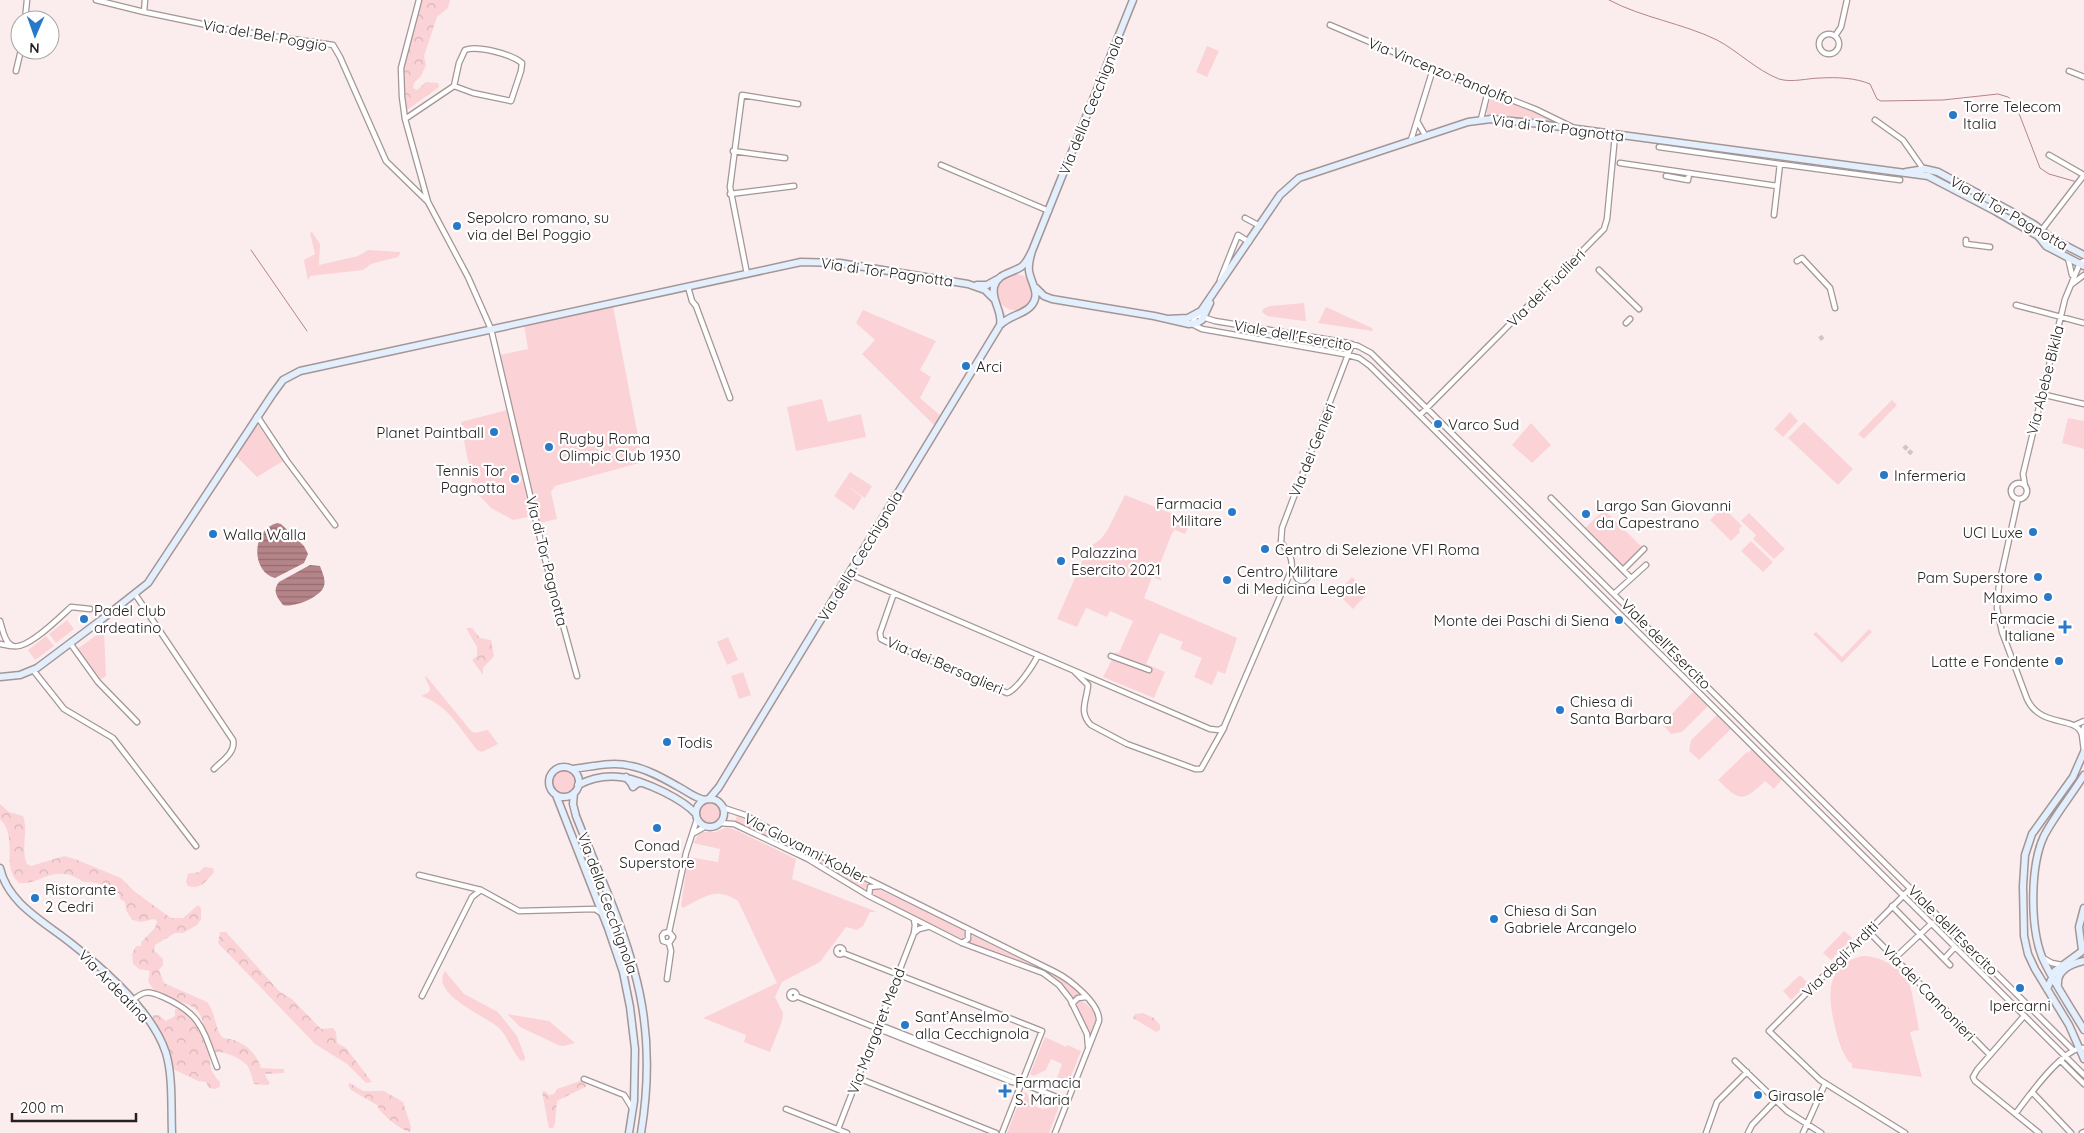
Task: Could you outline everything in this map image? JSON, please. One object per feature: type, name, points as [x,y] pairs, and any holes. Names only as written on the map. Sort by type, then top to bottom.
[{"type":"street","points":[[96,0],[144,12],[145,0]]},
{"type":"street","points":[[419,0],[401,68],[405,118],[428,202],[468,277],[491,329]]},
{"type":"street","name":"Via della Cecchignola","points":[[998,279],[1025,264],[1032,251],[1133,0]]},
{"type":"street","points":[[1835,36],[1842,27],[1847,0]]},
{"type":"street","name":"Via del Bel Poggio","points":[[144,12],[226,29],[333,46],[340,57],[386,161],[428,202]]},
{"type":"street","name":"Via Vincenzo Pandolfo","points":[[1330,25],[1433,69],[1535,109],[1578,130]]},
{"type":"street","points":[[1828,34],[1835,36],[1839,42],[1838,50],[1832,54],[1823,52],[1819,45],[1821,38],[1828,34]]},
{"type":"street","points":[[405,118],[454,86],[463,52],[467,49],[476,48],[512,57],[522,62],[511,101],[472,93],[454,86]]},
{"type":"street","points":[[16,71],[19,60]]},
{"type":"street","points":[[1411,140],[1433,69]]},
{"type":"street","points":[[2069,71],[2084,77]]},
{"type":"street","points":[[1481,119],[1488,91]]},
{"type":"street","points":[[747,274],[730,194],[733,151],[742,95],[798,104]]},
{"type":"street","name":"Via di Tor Pagnotta","points":[[1196,315],[1216,290],[1283,192],[1299,178],[1425,135],[1481,119],[1504,120],[1615,134],[1876,171],[1904,172],[1928,176],[2084,255]]},
{"type":"street","points":[[1875,120],[1903,140],[1928,176]]},
{"type":"street","points":[[1417,121],[1425,135]]},
{"type":"street","name":"Via dei Fucilieri","points":[[1420,415],[1604,228],[1615,134]]},
{"type":"street","points":[[1658,148],[1900,180]]},
{"type":"street","points":[[733,151],[785,158]]},
{"type":"street","points":[[2040,233],[2084,175],[2050,155]]},
{"type":"street","points":[[1620,163],[1777,186]]},
{"type":"street","points":[[1774,215],[1780,164]]},
{"type":"street","points":[[941,165],[1049,211]]},
{"type":"street","name":"Via di Tor Pagnotta","points":[[1904,172],[1923,169],[1938,172],[2014,212],[2040,233],[2046,246],[2082,263]]},
{"type":"street","points":[[1666,176],[1688,180],[1688,173]]},
{"type":"street","points":[[730,194],[794,186]]},
{"type":"street","points":[[1246,218],[1260,226]]},
{"type":"street","points":[[1216,290],[1238,235],[1249,242]]},
{"type":"street","points":[[1966,240],[1966,244],[1990,246]]},
{"type":"street","name":"Via della Cecchignola","points":[[1032,251],[1028,266],[1035,287]]},
{"type":"street","points":[[1797,261],[1802,258],[1830,288],[1835,308]]},
{"type":"street","name":"Via Abebe Bikila","points":[[2068,258],[2072,268],[2072,278]]},
{"type":"street","name":"Via di Tor Pagnotta","points":[[0,676],[16,676],[33,670],[70,644],[148,583],[279,384],[300,370],[797,263],[829,262],[968,284],[985,285],[998,279]]},
{"type":"street","name":"Via Abebe Bikila","points":[[2015,485],[2023,474],[2041,394],[2069,287],[2072,278],[2082,263]]},
{"type":"street","points":[[1599,270],[1639,309]]},
{"type":"street","points":[[1012,271],[1024,273],[1031,279]]},
{"type":"street","points":[[2069,287],[2084,275]]},
{"type":"street","points":[[998,279],[994,288],[1001,318],[1000,325]]},
{"type":"street","name":"Via di Tor Pagnotta","points":[[968,284],[982,288],[996,303]]},
{"type":"street","points":[[688,287],[730,398]]},
{"type":"street","points":[[1035,287],[1044,296],[1052,299],[1192,324],[1199,322],[1205,314]]},
{"type":"street","points":[[1032,304],[1036,294],[1035,287]]},
{"type":"street","name":"Via di Tor Pagnotta","points":[[1205,314],[1216,290]]},
{"type":"street","points":[[1032,304],[1052,299]]},
{"type":"street","points":[[996,303],[1004,311],[1016,314]]},
{"type":"street","name":"Via della Cecchignola","points":[[707,799],[719,787],[1000,325],[1032,304]]},
{"type":"street","points":[[2016,305],[2084,323]]},
{"type":"street","points":[[1167,319],[1205,314],[1215,321],[1215,326],[1211,331]]},
{"type":"street","points":[[1192,324],[1196,315]]},
{"type":"street","name":"Viale dell'Esercito","points":[[1215,321],[1352,344],[1371,353],[1536,514],[2062,1038],[2079,1048]]},
{"type":"street","name":"Viale dell'Esercito","points":[[1192,324],[1211,331],[1349,355],[1368,364],[2084,1075]]},
{"type":"street","name":"Via di Tor Pagnotta","points":[[491,329],[545,559],[577,676]]},
{"type":"street","name":"Via dei Genieri","points":[[1224,726],[1291,571],[1290,554],[1281,542],[1285,518],[1352,344]]},
{"type":"street","points":[[2041,394],[2084,404]]},
{"type":"street","points":[[257,416],[287,461],[335,525]]},
{"type":"street","points":[[1441,436],[1448,428]]},
{"type":"street","name":"Via Abebe Bikila","points":[[2023,474],[2026,486]]},
{"type":"street","points":[[2019,483],[2026,486],[2027,490],[2026,496],[2018,499],[2012,493],[2015,485],[2019,483]]},
{"type":"street","points":[[1551,498],[1631,578]]},
{"type":"street","points":[[2018,499],[1998,593],[1998,614],[2002,632],[2026,699],[2032,708],[2044,717],[2075,725],[2079,728],[2082,735],[2084,752],[2073,777],[2034,831],[2025,855],[2023,886],[2025,942],[2031,961],[2084,1059]]},
{"type":"street","points":[[1525,520],[1529,516],[1536,514]]},
{"type":"street","points":[[1623,570],[1644,549]]},
{"type":"street","points":[[1615,593],[1646,565]]},
{"type":"street","points":[[1582,576],[1590,568]]},
{"type":"street","points":[[849,574],[1210,728],[1219,730],[1224,726]]},
{"type":"street","name":"Via dei Bersaglieri","points":[[894,593],[880,632],[881,639],[887,642],[1007,693],[1015,689],[1028,669],[1034,664],[1038,655]]},
{"type":"street","points":[[136,594],[233,740],[235,745],[232,751],[214,769]]},
{"type":"street","points":[[0,644],[19,647],[27,644],[71,607],[90,609]]},
{"type":"street","points":[[1634,628],[1641,620]]},
{"type":"street","points":[[0,621],[7,641],[12,646]]},
{"type":"street","points":[[70,644],[98,682],[137,722]]},
{"type":"street","points":[[1111,656],[1149,670]]},
{"type":"street","points":[[1673,666],[1680,658]]},
{"type":"street","points":[[33,670],[64,709],[113,738],[196,846]]},
{"type":"street","points":[[1073,670],[1088,685],[1083,707],[1086,720],[1091,725],[1128,744],[1151,751],[1175,762],[1194,769],[1201,769],[1224,726]]},
{"type":"street","points":[[1688,681],[1696,674]]},
{"type":"street","points":[[1694,687],[1701,679]]},
{"type":"street","points":[[1736,729],[1744,721]]},
{"type":"street","points":[[2075,725],[2084,721]]},
{"type":"street","points":[[2082,735],[2084,726]]},
{"type":"street","points":[[572,769],[577,774],[578,785],[574,792],[568,796],[556,795],[549,785],[553,770],[561,767],[572,769],[625,765],[640,768],[688,792],[720,802]]},
{"type":"street","points":[[578,785],[589,780],[621,776],[644,783],[657,789],[662,797],[670,796],[683,802],[700,823],[706,826]]},
{"type":"street","points":[[2084,776],[2048,830],[2037,856],[2034,882],[2038,938],[2043,958],[2084,1030]]},
{"type":"street","points":[[1798,790],[1805,782]]},
{"type":"street","points":[[693,834],[706,826],[719,823],[724,816],[724,808],[720,802],[719,787]]},
{"type":"street","name":"Via della Cecchignola","points":[[574,792],[573,804],[576,816],[628,948],[640,991],[647,1059],[646,1095],[641,1133]]},
{"type":"street","name":"Via della Cecchignola","points":[[556,795],[623,972],[630,1007],[635,1049],[634,1085],[629,1133]]},
{"type":"street","points":[[669,943],[673,938],[669,932],[698,806],[707,799]]},
{"type":"street","name":"Via Giovanni Kobler","points":[[724,808],[744,815],[1062,976],[1076,986],[1086,997],[1099,1018],[1087,1050]]},
{"type":"street","name":"Via Giovanni Kobler","points":[[719,823],[734,824],[780,845],[825,868],[869,896],[962,943],[986,954],[1041,972],[1059,986],[1072,1004],[1088,1036],[1087,1050]]},
{"type":"street","points":[[1842,833],[1849,826]]},
{"type":"street","name":"Via Ardeatina","points":[[0,868],[6,886],[15,899],[85,954],[132,1001],[151,1025],[166,1053],[169,1069],[172,1133]]},
{"type":"street","points":[[419,875],[481,890],[519,911],[599,910],[602,914]]},
{"type":"street","name":"Via Giovanni Kobler","points":[[869,896],[868,890],[872,886],[888,889]]},
{"type":"street","name":"Via degli Arditi","points":[[1825,1084],[1769,1031],[1911,888]]},
{"type":"street","points":[[422,996],[472,898],[481,890]]},
{"type":"street","points":[[585,910],[594,907],[596,900]]},
{"type":"street","points":[[1892,906],[1950,965]]},
{"type":"street","points":[[2083,954],[2079,930],[2084,908]]},
{"type":"street","name":"Via Margaret Mead","points":[[838,1129],[914,933],[914,920]]},
{"type":"street","points":[[1896,958],[1932,923]]},
{"type":"street","points":[[1939,931],[1946,923]]},
{"type":"street","points":[[914,933],[927,926]]},
{"type":"street","points":[[962,943],[968,939],[968,930]]},
{"type":"street","name":"Via dei Cannonieri","points":[[1868,930],[1990,1055]]},
{"type":"street","points":[[669,932],[663,934],[662,939],[664,942],[669,943]]},
{"type":"street","points":[[667,979],[671,951],[669,943]]},
{"type":"street","points":[[1944,959],[1955,947]]},
{"type":"street","points":[[843,953],[1042,1031],[1002,1133]]},
{"type":"street","points":[[2047,989],[2052,975],[2064,964],[2083,954]]},
{"type":"street","points":[[2058,986],[2058,979],[2062,971],[2083,954]]},
{"type":"street","points":[[1973,965],[1980,957]]},
{"type":"street","points":[[2043,958],[2052,963],[2064,964]]},
{"type":"street","points":[[132,1001],[142,992],[151,992],[188,1010],[205,1033],[217,1067]]},
{"type":"street","points":[[796,996],[974,1064],[1012,1082],[1022,1083],[1068,1101]]},
{"type":"street","points":[[1072,1004],[1076,998],[1086,997]]},
{"type":"street","points":[[2024,1016],[1977,1070],[1974,1079],[2039,1133]]},
{"type":"street","points":[[2058,1050],[2062,1038]]},
{"type":"street","points":[[2016,1113],[2032,1092],[2065,1056],[2079,1048]]},
{"type":"street","points":[[1055,1133],[1087,1050]]},
{"type":"street","points":[[1736,1060],[1790,1113],[1821,1133]]},
{"type":"street","points":[[2061,1061],[2084,1084]]},
{"type":"street","points":[[1706,1133],[1718,1101],[1747,1072]]},
{"type":"street","points":[[858,1078],[996,1133]]},
{"type":"street","points":[[584,1079],[624,1095],[632,1109]]},
{"type":"street","points":[[1803,1133],[1825,1084],[1903,1132]]},
{"type":"street","points":[[624,1095],[630,1092],[634,1085]]},
{"type":"street","points":[[2032,1092],[2071,1133]]},
{"type":"street","points":[[1748,1133],[1752,1125],[1776,1100]]},
{"type":"street","points":[[786,1109],[847,1133]]},
{"type":"green space","points":[[421,0],[450,0],[448,8],[437,17],[424,56],[426,65],[421,76],[414,83],[413,88],[417,90],[426,82],[438,83],[439,87],[407,110],[403,101],[402,88],[410,40]]},
{"type":"green space","points":[[1207,46],[1219,51],[1207,77],[1196,72]]},
{"type":"green space","points":[[1492,95],[1548,118],[1556,124],[1487,115],[1486,111]]},
{"type":"green space","points":[[312,232],[320,244],[319,265],[358,256],[368,250],[400,252],[400,254],[398,257],[371,264],[363,270],[310,276],[308,281],[304,260],[315,254],[310,233]]},
{"type":"green space","points":[[1015,274],[1022,275],[1028,279],[1032,285],[1032,299],[1028,305],[1022,309],[1015,310],[1008,309],[1002,305],[998,299],[997,292],[998,285],[1002,279],[1008,275]]},
{"type":"green space","points":[[1304,303],[1306,321],[1267,316],[1262,312],[1263,309],[1270,306]]},
{"type":"green space","points":[[613,306],[643,462],[555,486],[551,492],[557,519],[540,523],[500,355],[528,349],[524,325]]},
{"type":"green space","points":[[1326,307],[1372,328],[1373,331],[1318,323]]},
{"type":"green space","points":[[863,310],[936,341],[920,370],[931,377],[920,398],[941,416],[935,426],[862,354],[875,340],[856,323]]},
{"type":"green space","points":[[822,399],[828,422],[861,414],[866,437],[796,451],[787,407]]},
{"type":"green space","points":[[1892,400],[1897,405],[1864,439],[1858,434]]},
{"type":"green space","points":[[507,410],[533,516],[513,520],[491,508],[474,490],[461,426],[461,422]]},
{"type":"green space","points":[[1790,412],[1798,421],[1783,437],[1774,429]]},
{"type":"green space","points":[[2068,418],[2084,421],[2084,449],[2062,443]]},
{"type":"green space","points":[[1804,422],[1853,469],[1838,485],[1788,438]]},
{"type":"green space","points":[[255,423],[257,423],[283,461],[257,477],[235,455]]},
{"type":"green space","points":[[1531,423],[1551,445],[1532,463],[1512,445]]},
{"type":"green space","points":[[850,472],[872,486],[865,498],[844,484],[862,497],[854,510],[834,496]]},
{"type":"green space","points":[[1125,495],[1191,521],[1185,534],[1175,530],[1172,533],[1157,572],[1162,581],[1152,577],[1144,598],[1237,638],[1225,674],[1218,671],[1212,685],[1194,677],[1202,658],[1180,649],[1183,642],[1160,633],[1146,664],[1165,672],[1154,698],[1103,677],[1116,652],[1119,653],[1133,621],[1110,611],[1107,617],[1086,608],[1077,627],[1057,619],[1088,548],[1101,539],[1107,531]]},
{"type":"green space","points":[[1723,507],[1742,526],[1739,529],[1740,532],[1731,541],[1710,520]]},
{"type":"green space","points":[[1604,510],[1642,547],[1623,566],[1585,528]]},
{"type":"green space","points":[[1749,513],[1785,549],[1774,559],[1753,539],[1756,535],[1741,521]]},
{"type":"green space","points":[[1751,541],[1773,562],[1763,572],[1741,551]]},
{"type":"green space","points":[[1352,577],[1368,593],[1353,609],[1337,593]]},
{"type":"green space","points":[[67,620],[74,629],[56,643],[49,634]]},
{"type":"green space","points":[[466,628],[472,628],[480,638],[491,640],[494,656],[483,668],[483,675],[472,660],[477,656],[477,647]]},
{"type":"green space","points":[[1869,629],[1872,632],[1842,663],[1813,634],[1816,632],[1842,657]]},
{"type":"green space","points":[[104,630],[106,676],[100,680],[77,649]]},
{"type":"green space","points":[[46,636],[54,646],[35,660],[28,650]]},
{"type":"green space","points":[[728,637],[738,660],[727,665],[717,642]]},
{"type":"green space","points":[[743,672],[751,695],[739,699],[731,676]]},
{"type":"green space","points":[[426,676],[472,732],[488,730],[498,744],[482,752],[477,750],[446,711],[421,696],[429,692],[430,688],[425,678]]},
{"type":"green space","points":[[1693,692],[1708,706],[1682,732],[1671,734],[1662,724]]},
{"type":"green space","points":[[1717,715],[1731,729],[1699,760],[1689,751],[1691,740]]},
{"type":"green space","points":[[1752,749],[1782,779],[1774,789],[1765,781],[1751,793],[1741,797],[1731,792],[1718,780]]},
{"type":"green space","points":[[564,769],[569,770],[575,776],[575,786],[569,792],[564,793],[559,792],[553,786],[552,781],[553,776],[559,770]]},
{"type":"green space","points":[[710,802],[718,805],[721,813],[718,821],[710,824],[702,821],[699,813],[702,805]]},
{"type":"green space","points":[[0,804],[9,812],[23,816],[25,822],[24,852],[27,864],[31,866],[64,856],[75,859],[121,878],[135,892],[171,918],[183,918],[198,905],[201,908],[201,919],[197,925],[183,933],[175,933],[155,945],[154,950],[163,959],[163,965],[159,970],[164,983],[207,1002],[223,1038],[236,1041],[247,1047],[255,1056],[261,1068],[284,1069],[284,1073],[264,1074],[270,1083],[268,1085],[254,1084],[247,1065],[235,1057],[219,1052],[210,1053],[211,1069],[220,1082],[220,1087],[215,1089],[209,1088],[206,1082],[198,1081],[173,1069],[168,1048],[153,1019],[153,1015],[159,1015],[166,1021],[175,1016],[175,1009],[185,1010],[193,1017],[199,1031],[204,1032],[199,1013],[193,1007],[163,996],[155,991],[148,981],[150,971],[139,969],[133,964],[132,954],[136,946],[141,946],[141,942],[155,928],[157,921],[154,919],[141,922],[132,920],[126,910],[125,902],[120,899],[119,893],[100,884],[86,882],[70,875],[57,874],[31,882],[19,883],[11,868],[8,834],[0,819]]},
{"type":"green space","points":[[737,815],[869,882],[864,890],[825,865],[735,822]]},
{"type":"green space","points":[[727,827],[796,859],[792,879],[877,912],[870,912],[863,926],[857,930],[846,927],[820,962],[782,982],[775,997],[783,1013],[782,1021],[770,1052],[744,1042],[746,1035],[703,1018],[777,983],[738,901],[723,894],[716,894],[704,897],[683,908],[681,906],[688,857],[718,862],[720,849],[693,843],[700,832],[715,832]]},
{"type":"green space","points":[[204,867],[213,868],[214,872],[199,886],[188,886],[186,882],[188,874],[199,872]]},
{"type":"green space","points":[[876,888],[962,928],[966,935],[962,939],[932,924],[927,924],[872,895],[871,889]]},
{"type":"green space","points":[[1844,931],[1852,938],[1831,960],[1823,953]]},
{"type":"green space","points":[[220,932],[226,932],[280,992],[292,999],[321,1029],[333,1028],[336,1032],[337,1043],[346,1048],[372,1082],[366,1083],[347,1064],[315,1044],[218,943]]},
{"type":"green space","points":[[973,934],[1055,974],[1081,994],[1073,999],[1050,977],[1038,970],[967,944]]},
{"type":"green space","points":[[1869,956],[1888,963],[1899,970],[1909,983],[1919,1030],[1910,1032],[1922,1077],[1852,1068],[1852,1063],[1850,1063],[1843,1051],[1838,1039],[1831,1007],[1832,985],[1835,975],[1841,967],[1850,960]]},
{"type":"green space","points":[[445,971],[464,994],[498,1012],[517,1036],[525,1057],[524,1061],[520,1060],[499,1028],[461,1004],[452,996],[445,988],[442,980]]},
{"type":"green space","points":[[1800,975],[1808,983],[1791,1000],[1783,991]]},
{"type":"green space","points":[[1079,1000],[1090,1007],[1097,1018],[1090,1035],[1077,1006]]},
{"type":"green space","points":[[1143,1013],[1154,1018],[1160,1025],[1160,1030],[1156,1032],[1133,1018],[1135,1014]]},
{"type":"green space","points":[[507,1014],[549,1021],[575,1043],[563,1046],[558,1045],[520,1027]]},
{"type":"green space","points":[[1045,1037],[1066,1047],[1067,1045],[1081,1051],[1066,1089],[1063,1089],[1057,1078],[1062,1064],[1051,1059],[1046,1070],[1034,1076],[1030,1074]]},
{"type":"green space","points":[[583,1080],[587,1086],[557,1101],[555,1123],[553,1128],[549,1128],[542,1092],[545,1091],[549,1095],[554,1094],[557,1089]]},
{"type":"green space","points":[[350,1083],[363,1091],[384,1091],[403,1102],[411,1127],[410,1132],[391,1121],[377,1105],[351,1090],[348,1085]]},
{"type":"green space","points":[[1023,1092],[1027,1093],[1031,1102],[1038,1108],[1047,1109],[1056,1105],[1059,1106],[1049,1133],[1007,1133]]},
{"type":"shaded area","points":[[277,523],[281,524],[304,546],[308,554],[304,563],[275,578],[267,574],[262,568],[258,560],[257,551],[262,534],[268,527]]},
{"type":"shaded area","points":[[310,565],[320,566],[324,576],[322,590],[306,601],[294,605],[283,605],[277,597],[276,588],[279,582]]},
{"type":"waterway","points":[[1609,0],[1717,40],[1763,71],[1779,79],[1846,78],[1859,80],[1870,84],[1877,99],[1881,101],[1943,100],[1998,94],[2008,97],[2015,103],[2040,168],[2049,174],[2077,182]]},
{"type":"waterway","points":[[251,250],[307,331]]},
{"type":"tunnel","points":[[1820,336],[1823,340]]},
{"type":"tunnel","points":[[1904,446],[1913,455]]},
{"type":"place","name":"Torre Telecom Italia","points":[[1953,115]]},
{"type":"place","name":"Sepolcro romano, su via del Bel Poggio","points":[[457,226]]},
{"type":"place","name":"Arci","points":[[966,366]]},
{"type":"place","name":"Varco Sud","points":[[1438,424]]},
{"type":"place","name":"Planet Paintball","points":[[494,432]]},
{"type":"place","name":"Rugby Roma Olimpic Club 1930","points":[[549,447]]},
{"type":"place","name":"Infermeria","points":[[1884,475]]},
{"type":"place","name":"Tennis Tor Pagnotta","points":[[515,479]]},
{"type":"place","name":"Farmacia Militare","points":[[1232,512]]},
{"type":"place","name":"Largo San Giovanni da Capestrano","points":[[1586,514]]},
{"type":"place","name":"UCI Luxe","points":[[2033,532]]},
{"type":"place","name":"Walla Walla","points":[[213,534]]},
{"type":"place","name":"Centro di Selezione VFI Roma","points":[[1265,549]]},
{"type":"place","name":"Palazzina Esercito 2021","points":[[1061,561]]},
{"type":"place","name":"Pam Superstore","points":[[2038,577]]},
{"type":"place","name":"Centro Militare di Medicina Legale","points":[[1227,580]]},
{"type":"place","name":"Maximo","points":[[2048,597]]},
{"type":"place","name":"Padel club ardeatino","points":[[84,619]]},
{"type":"place","name":"Monte dei Paschi di Siena","points":[[1619,620]]},
{"type":"place","name":"Farmacie Italiane","points":[[2065,627]]},
{"type":"place","name":"Latte e Fondente","points":[[2059,661]]},
{"type":"place","name":"Chiesa di Santa Barbara","points":[[1560,710]]},
{"type":"place","name":"Todis","points":[[667,742]]},
{"type":"place","name":"Conad Superstore","points":[[657,828]]},
{"type":"place","name":"Ristorante 2 Cedri","points":[[35,898]]},
{"type":"place","name":"Chiesa di San Gabriele Arcangelo","points":[[1494,919]]},
{"type":"place","name":"Ipercarni","points":[[2020,988]]},
{"type":"place","name":"Sant’Anselmo alla Cecchignola","points":[[905,1025]]},
{"type":"place","name":"Farmacia S. Maria","points":[[1005,1091]]},
{"type":"place","name":"Girasole","points":[[1758,1095]]}]
